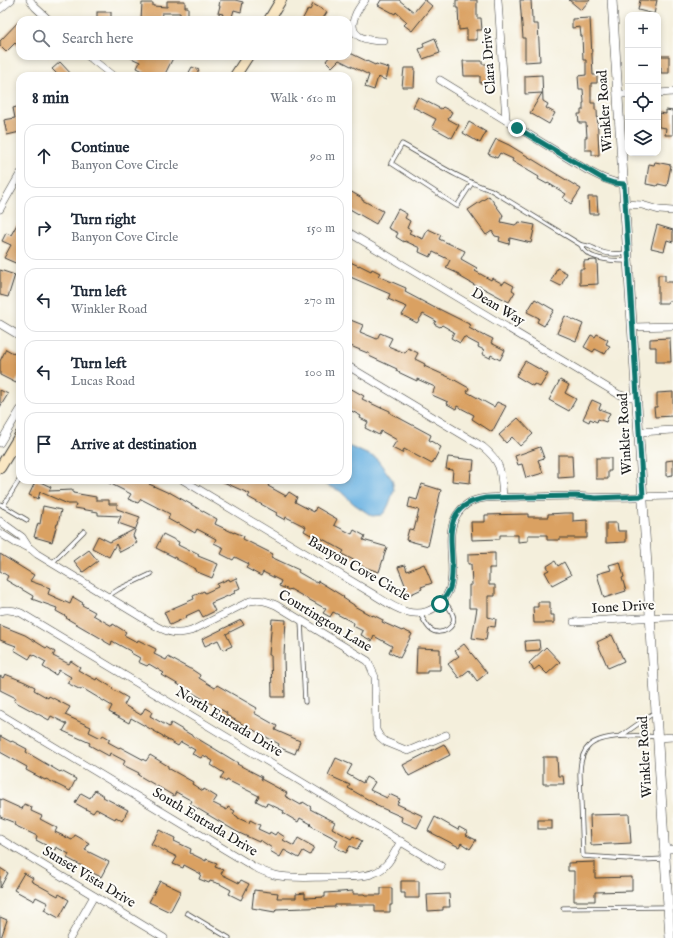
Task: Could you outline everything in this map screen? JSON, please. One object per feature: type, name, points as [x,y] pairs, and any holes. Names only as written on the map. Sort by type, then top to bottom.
[{"type":"main road","points":[[271,16],[281,0]]},
{"type":"main road","points":[[238,72],[246,60]]},
{"type":"main road","points":[[0,468],[16,441]]},
{"type":"street","points":[[0,9],[11,0]]},
{"type":"street","points":[[30,0],[44,16]]},
{"type":"street","points":[[365,0],[354,18],[354,30],[363,39],[384,41]]},
{"type":"street","name":"Clara Drive","points":[[498,0],[506,120]]},
{"type":"street","name":"Winkler Road","points":[[612,0],[656,711],[669,849],[665,859],[670,938]]},
{"type":"street","points":[[93,60],[108,72]]},
{"type":"street","points":[[440,80],[605,180],[624,184]]},
{"type":"street","points":[[661,93],[673,92]]},
{"type":"street","points":[[618,94],[625,94]]},
{"type":"street","points":[[0,209],[16,181]]},
{"type":"street","points":[[625,204],[642,205],[659,210],[673,211]]},
{"type":"street","name":"Dean Way","points":[[352,234],[618,394],[627,397],[637,397]]},
{"type":"street","points":[[0,324],[16,334]]},
{"type":"street","points":[[633,327],[673,326]]},
{"type":"street","points":[[352,368],[490,452],[500,467],[503,498]]},
{"type":"street","points":[[0,443],[16,417]]},
{"type":"street","points":[[639,432],[673,430]]},
{"type":"street","name":"Banyon Cove Circle","points":[[190,484],[399,609],[406,612],[419,613],[432,610],[443,600]]},
{"type":"street","points":[[443,600],[450,588],[451,580],[452,525],[455,516],[468,503],[486,498],[673,496]]},
{"type":"street","name":"Courtington Lane","points":[[0,521],[22,537],[30,548],[37,554],[156,626],[174,634],[191,631],[250,601],[259,600],[276,605],[368,661],[375,677],[376,730],[380,737],[386,742],[408,751],[446,735]]},
{"type":"street","name":"Courtington Lane","points":[[0,533],[16,543],[30,548]]},
{"type":"street","name":"North Entrada Drive","points":[[0,611],[13,610],[21,613],[441,866]]},
{"type":"street","name":"Ione Drive","points":[[574,622],[673,618]]},
{"type":"street","name":"South Entrada Drive","points":[[0,714],[263,872],[282,876],[348,876],[375,873],[389,862],[401,841]]},
{"type":"street","points":[[658,738],[673,737]]},
{"type":"street","name":"Sunset Vista Drive","points":[[0,839],[164,938]]},
{"type":"street","points":[[70,938],[94,896]]},
{"type":"lane","points":[[472,183],[457,206],[391,163],[402,144],[472,183],[491,190],[581,245],[588,254],[610,261],[628,257]]},
{"type":"lane","points":[[581,245],[587,245],[600,252],[628,257]]},
{"type":"lane","points":[[10,451],[16,455]]},
{"type":"lane","points":[[17,484],[2,505],[27,520]]},
{"type":"lane","points":[[52,563],[84,531]]},
{"type":"lane","points":[[107,597],[119,589],[151,574]]},
{"type":"lane","points":[[419,613],[430,628],[436,632],[445,632],[451,627],[454,619],[453,613],[443,600]]},
{"type":"lane","points":[[302,621],[305,702]]},
{"type":"lane","points":[[621,736],[656,711]]},
{"type":"lane","points":[[658,738],[621,736],[601,739],[589,745],[583,753],[580,763],[583,856],[643,860],[665,859]]},
{"type":"lane","points":[[563,908],[668,907]]},
{"type":"lane","points":[[187,913],[229,938]]},
{"type":"water","points":[[352,448],[376,458],[392,479],[394,490],[385,512],[381,515],[372,516],[354,504],[340,491],[325,484],[352,484]]},
{"type":"building","points":[[220,0],[235,0],[243,2],[241,12],[234,10],[232,16],[222,16],[223,14],[218,13]]},
{"type":"building","points":[[381,0],[399,0],[414,12],[424,0],[432,6],[412,31],[404,25],[407,22],[396,12],[395,14],[378,5]]},
{"type":"building","points":[[456,0],[477,0],[477,18],[481,18],[482,30],[477,30],[477,40],[467,40],[467,29],[459,30]]},
{"type":"building","points":[[520,0],[531,0],[533,24],[538,24],[540,61],[525,62],[525,38],[523,38]]},
{"type":"building","points":[[569,0],[590,0],[581,10]]},
{"type":"building","points":[[640,0],[657,0],[654,12],[638,10]]},
{"type":"building","points":[[167,1],[185,1],[185,7],[188,7],[188,16],[180,16],[180,13],[162,13],[162,16],[141,16],[142,3],[153,3],[153,6],[167,7]]},
{"type":"building","points":[[313,4],[327,12],[324,16],[304,16],[308,9],[310,10]]},
{"type":"building","points":[[97,12],[111,12],[111,16],[97,16]]},
{"type":"building","points":[[590,18],[593,75],[597,75],[597,83],[591,83],[591,103],[595,103],[595,110],[597,110],[599,155],[592,155],[592,150],[585,150],[585,137],[587,137],[586,123],[579,123],[578,114],[581,114],[584,103],[583,89],[579,89],[578,76],[586,75],[586,60],[583,60],[580,27],[572,28],[572,19]]},
{"type":"building","points":[[16,24],[16,44],[15,43],[6,52],[0,46],[0,41]]},
{"type":"building","points":[[435,38],[440,53],[423,59],[419,49],[424,47],[423,43]]},
{"type":"building","points":[[352,54],[375,65],[389,68],[386,80],[378,77],[374,90],[365,87],[369,75],[339,60],[352,60]]},
{"type":"building","points":[[661,56],[669,56],[669,73],[661,73]]},
{"type":"building","points":[[136,60],[172,60],[166,72],[145,72],[137,68],[140,62]]},
{"type":"building","points":[[327,60],[339,60],[332,67],[326,61]]},
{"type":"building","points":[[463,61],[482,61],[482,64],[487,64],[488,83],[480,83],[480,76],[464,76]]},
{"type":"building","points":[[60,62],[69,72],[55,72],[52,69]]},
{"type":"building","points":[[192,67],[199,70],[198,72],[189,72]]},
{"type":"building","points":[[404,68],[415,68],[414,87],[402,87]]},
{"type":"building","points":[[542,75],[543,101],[548,104],[546,108],[555,113],[549,124],[530,113],[542,93],[525,94],[525,76]]},
{"type":"building","points":[[418,97],[441,109],[443,107],[452,112],[448,119],[459,125],[452,138],[432,127],[436,119],[413,107]]},
{"type":"building","points":[[16,107],[16,133],[7,135],[4,120],[15,118],[13,108]]},
{"type":"building","points":[[666,110],[673,111],[673,135],[665,135],[666,128],[661,127],[661,113],[666,114]]},
{"type":"building","points":[[469,122],[486,132],[480,143],[463,133]]},
{"type":"building","points":[[496,139],[509,145],[581,189],[571,204],[563,198],[566,194],[538,179],[539,177],[512,161],[513,159],[500,153],[497,158],[488,154]]},
{"type":"building","points":[[655,162],[671,165],[667,186],[646,184],[649,164],[654,165]]},
{"type":"building","points":[[352,192],[362,198],[362,200],[383,211],[376,224],[352,210]]},
{"type":"building","points":[[489,196],[503,215],[501,222],[515,225],[519,222],[535,225],[531,243],[510,238],[509,244],[499,241],[500,237],[495,236],[492,231],[486,235],[468,210]]},
{"type":"building","points":[[588,197],[597,197],[598,214],[589,214]]},
{"type":"building","points":[[398,209],[407,214],[405,218],[410,221],[407,228],[411,230],[409,233],[423,239],[428,229],[441,235],[439,239],[465,251],[461,259],[477,268],[475,271],[491,280],[492,278],[503,284],[505,281],[514,286],[512,290],[515,292],[509,302],[479,286],[478,287],[459,276],[459,274],[446,268],[450,260],[433,252],[430,257],[419,252],[420,248],[405,241],[404,242],[396,237],[398,233],[388,228]]},
{"type":"building","points":[[657,225],[673,230],[673,242],[667,240],[664,251],[651,248]]},
{"type":"building","points":[[16,226],[16,263],[4,258],[11,245],[2,241],[6,233],[11,235]]},
{"type":"building","points":[[584,261],[597,261],[598,284],[580,285],[580,269],[584,269]]},
{"type":"building","points":[[352,263],[380,273],[378,276],[406,288],[405,292],[471,325],[469,328],[493,339],[491,343],[505,350],[500,360],[491,355],[490,358],[482,354],[484,350],[478,347],[479,345],[464,337],[460,343],[451,338],[454,332],[442,325],[440,327],[434,324],[436,321],[423,314],[417,323],[402,315],[407,307],[388,299],[390,294],[352,278]]},
{"type":"building","points":[[557,268],[567,273],[561,286],[551,281]]},
{"type":"building","points":[[0,270],[15,275],[8,297],[0,295]]},
{"type":"building","points":[[658,275],[665,275],[665,282],[673,282],[673,301],[668,301],[668,303],[658,303]]},
{"type":"building","points":[[535,299],[554,310],[544,326],[537,322],[539,318],[527,312]]},
{"type":"building","points":[[565,316],[583,324],[576,341],[557,333]]},
{"type":"building","points":[[352,321],[363,325],[360,332],[377,339],[380,333],[392,338],[388,346],[405,353],[408,348],[418,353],[415,359],[425,364],[424,366],[469,388],[467,392],[494,407],[497,402],[506,406],[492,432],[472,419],[474,415],[457,406],[456,409],[447,404],[448,402],[432,395],[435,387],[417,379],[417,381],[396,371],[397,369],[369,356],[370,354],[352,347]]},
{"type":"building","points":[[597,334],[608,340],[606,344],[610,346],[605,354],[595,349],[593,352],[584,347],[591,335],[595,337]]},
{"type":"building","points":[[670,338],[671,362],[656,362],[656,347],[650,347],[650,339]]},
{"type":"building","points":[[6,349],[16,355],[16,383],[0,375],[0,361]]},
{"type":"building","points":[[525,361],[548,374],[540,387],[534,384],[533,386],[516,376]]},
{"type":"building","points":[[560,380],[569,385],[565,393],[576,399],[569,411],[549,400]]},
{"type":"building","points":[[352,389],[364,396],[362,399],[390,411],[390,413],[431,435],[429,440],[441,447],[432,464],[404,449],[402,453],[392,448],[397,440],[381,431],[379,435],[365,428],[368,422],[360,418],[361,416],[352,411]]},
{"type":"building","points":[[0,390],[8,394],[0,407]]},
{"type":"building","points":[[673,392],[673,416],[655,417],[654,407],[657,407],[657,393]]},
{"type":"building","points":[[592,400],[601,404],[599,409],[610,413],[606,422],[598,419],[597,422],[590,419],[589,422],[583,419]]},
{"type":"building","points":[[518,418],[533,434],[520,446],[512,437],[506,443],[499,435]]},
{"type":"building","points":[[540,447],[544,458],[538,460],[543,473],[526,478],[522,464],[518,465],[515,456]]},
{"type":"building","points":[[558,455],[572,455],[573,477],[558,478]]},
{"type":"building","points":[[448,457],[474,460],[473,470],[471,470],[470,483],[452,481],[453,470],[446,469]]},
{"type":"building","points":[[596,458],[611,458],[611,471],[608,471],[608,479],[596,479]]},
{"type":"building","points":[[673,460],[673,475],[666,476],[666,461]]},
{"type":"building","points":[[34,484],[45,484],[51,487],[49,491],[73,490],[73,493],[96,497],[96,500],[109,500],[109,504],[117,504],[117,509],[140,517],[133,536],[137,543],[120,552],[116,544],[109,557],[92,548],[98,536],[110,542],[135,529],[118,523],[121,516],[98,515],[98,512],[75,508],[76,504],[68,504],[40,492],[38,499],[29,495]]},
{"type":"building","points":[[111,484],[149,484],[169,492],[217,519],[215,524],[244,536],[243,539],[273,554],[271,557],[299,570],[298,572],[317,583],[318,581],[344,597],[343,598],[354,606],[383,620],[382,622],[412,634],[400,658],[389,652],[392,646],[374,636],[372,641],[361,635],[363,631],[353,626],[354,623],[333,612],[330,617],[323,613],[326,609],[290,589],[289,590],[279,586],[281,581],[263,572],[261,576],[246,568],[249,564],[235,557],[233,560],[221,554],[224,548],[214,543],[216,539],[197,529],[195,533],[178,523],[177,524],[168,519],[170,514],[141,499],[138,503],[128,499],[131,494]]},
{"type":"building","points":[[228,484],[269,484],[268,486],[286,496],[289,492],[297,497],[295,502],[314,512],[316,507],[337,519],[334,525],[352,534],[354,530],[365,536],[363,540],[387,547],[379,572],[361,566],[361,564],[342,554],[344,551],[312,533],[311,535],[304,531],[306,527],[286,517],[285,520],[276,515],[277,513],[248,497],[250,494]]},
{"type":"building","points":[[422,484],[441,490],[428,546],[406,540],[409,529],[414,530],[419,510],[408,507],[410,498],[417,500]]},
{"type":"building","points":[[43,506],[61,510],[52,542],[34,537],[38,523],[40,524]]},
{"type":"building","points":[[573,513],[573,521],[587,520],[587,538],[559,538],[559,540],[547,540],[547,535],[528,535],[528,541],[518,542],[518,535],[500,535],[500,539],[472,540],[471,522],[485,522],[485,515],[528,514],[528,517],[548,517],[548,514]]},
{"type":"building","points":[[606,523],[617,523],[618,531],[626,531],[626,542],[606,543]]},
{"type":"building","points":[[163,534],[179,542],[178,545],[199,554],[198,556],[218,564],[212,578],[195,571],[196,569],[156,548]]},
{"type":"building","points":[[89,550],[98,561],[83,572],[74,561]]},
{"type":"building","points":[[495,553],[495,568],[489,568],[489,585],[495,585],[495,596],[488,596],[488,617],[496,619],[495,627],[488,626],[486,640],[472,638],[477,608],[469,608],[469,585],[472,585],[471,564],[468,564],[468,554]]},
{"type":"building","points":[[0,554],[34,575],[30,581],[50,588],[48,594],[70,604],[73,597],[83,603],[82,605],[95,612],[93,615],[126,632],[124,635],[137,642],[138,640],[156,649],[154,654],[166,660],[168,657],[191,669],[200,675],[199,678],[215,688],[217,685],[257,708],[254,713],[277,726],[275,730],[300,741],[295,754],[278,747],[279,744],[226,715],[227,713],[162,675],[164,673],[149,664],[147,666],[138,662],[140,658],[131,653],[132,652],[112,641],[111,645],[104,641],[56,611],[57,608],[32,599],[33,596],[6,580],[8,576],[0,571]]},
{"type":"building","points":[[555,561],[558,566],[564,562],[571,575],[552,585],[545,572],[549,570],[547,566]]},
{"type":"building","points":[[620,562],[624,577],[622,578],[626,591],[604,598],[597,574],[611,570],[609,565]]},
{"type":"building","points":[[424,564],[432,583],[421,587],[422,589],[409,595],[398,567],[405,565],[407,571]]},
{"type":"building","points":[[236,578],[240,588],[234,591],[235,593],[211,603],[215,611],[203,617],[199,610],[170,625],[164,612],[194,599],[193,596],[204,591],[205,593],[218,587],[217,584]]},
{"type":"building","points":[[538,602],[550,602],[550,615],[554,615],[554,623],[534,623],[533,607],[538,607]]},
{"type":"building","points":[[272,619],[286,620],[284,655],[285,697],[272,697],[271,655],[269,655]]},
{"type":"building","points":[[241,620],[244,625],[226,634],[232,646],[223,650],[218,640],[205,646],[202,639]]},
{"type":"building","points":[[0,625],[25,635],[46,648],[47,647],[55,652],[53,656],[69,664],[71,661],[80,667],[78,670],[96,680],[97,678],[128,698],[124,705],[141,715],[145,708],[152,712],[150,716],[169,727],[171,723],[238,763],[237,764],[262,777],[261,779],[287,793],[285,796],[301,805],[303,802],[311,807],[310,809],[335,822],[332,828],[351,839],[353,836],[362,841],[357,849],[350,846],[346,853],[335,847],[338,840],[310,825],[311,824],[300,818],[298,822],[283,813],[284,811],[267,803],[266,806],[256,801],[259,796],[220,778],[224,773],[211,765],[213,761],[203,755],[201,758],[192,754],[195,750],[181,742],[178,746],[131,718],[129,723],[109,712],[112,706],[82,688],[81,690],[67,683],[71,677],[59,670],[56,675],[43,667],[46,662],[32,654],[29,659],[14,650],[16,646],[0,640]]},
{"type":"building","points":[[612,635],[624,661],[608,668],[597,642]]},
{"type":"building","points":[[539,640],[540,650],[526,651],[525,641]]},
{"type":"building","points":[[464,644],[487,673],[477,681],[469,670],[459,678],[448,664],[459,656],[455,651]]},
{"type":"building","points":[[546,647],[560,662],[547,674],[539,666],[534,670],[529,663]]},
{"type":"building","points":[[417,648],[440,649],[440,670],[427,670],[427,673],[416,673]]},
{"type":"building","points":[[5,674],[35,687],[34,690],[48,698],[49,696],[70,707],[65,715],[91,727],[89,732],[101,738],[103,735],[110,739],[108,742],[146,761],[150,755],[168,766],[168,768],[193,782],[192,784],[203,791],[204,789],[217,797],[213,803],[227,810],[228,807],[235,811],[233,814],[238,818],[249,823],[250,820],[260,825],[258,829],[269,834],[270,832],[275,835],[277,832],[285,837],[283,840],[294,846],[298,838],[314,847],[310,855],[303,851],[299,858],[284,850],[280,857],[270,851],[272,848],[260,840],[259,842],[237,832],[190,804],[192,801],[176,792],[174,796],[138,775],[139,773],[123,765],[125,761],[110,753],[109,756],[89,745],[90,743],[63,731],[67,724],[51,716],[49,720],[14,701],[16,698],[0,690],[0,676],[3,678]]},
{"type":"building","points":[[0,736],[27,749],[26,752],[60,772],[61,771],[76,779],[70,791],[26,770],[27,767],[0,752]]},
{"type":"building","points":[[444,744],[450,755],[409,776],[403,765]]},
{"type":"building","points":[[543,757],[557,757],[558,776],[563,776],[564,784],[543,784]]},
{"type":"building","points":[[336,758],[352,765],[347,774],[363,783],[366,777],[375,782],[370,790],[387,798],[389,794],[400,799],[397,804],[423,816],[417,828],[401,821],[402,817],[375,805],[376,804],[348,788],[350,785],[328,775]]},
{"type":"building","points":[[95,790],[104,796],[103,797],[128,810],[122,821],[96,809],[93,813],[75,803],[81,793],[90,798]]},
{"type":"building","points":[[0,799],[22,809],[24,804],[32,807],[31,811],[42,816],[40,819],[57,828],[55,832],[72,840],[75,835],[89,843],[85,850],[109,862],[101,877],[67,858],[69,854],[56,847],[55,850],[36,840],[37,836],[14,825],[15,823],[0,817]]},
{"type":"building","points":[[629,814],[631,843],[591,845],[590,815]]},
{"type":"building","points":[[435,817],[458,830],[459,827],[468,832],[466,835],[476,840],[470,849],[461,843],[459,847],[428,831]]},
{"type":"building","points":[[538,820],[552,820],[552,829],[538,829]]},
{"type":"building","points":[[159,830],[175,838],[174,841],[191,849],[190,853],[206,861],[206,859],[217,863],[215,867],[223,870],[221,874],[239,883],[241,880],[249,884],[241,900],[229,894],[231,890],[220,884],[210,881],[209,883],[199,879],[201,874],[184,865],[183,868],[173,864],[177,857],[151,844]]},
{"type":"building","points":[[595,862],[595,878],[632,877],[632,891],[595,892],[595,901],[574,901],[574,871],[568,871],[568,863]]},
{"type":"building","points":[[0,868],[8,873],[0,888]]},
{"type":"building","points":[[24,873],[33,878],[31,881],[58,896],[59,894],[69,900],[59,918],[44,910],[48,903],[36,897],[34,901],[14,890]]},
{"type":"building","points":[[160,881],[181,891],[170,912],[149,902]]},
{"type":"building","points":[[401,881],[419,881],[419,898],[405,898],[405,893],[401,893]]},
{"type":"building","points":[[381,888],[392,888],[392,905],[390,905],[390,912],[375,912],[375,905],[335,905],[335,907],[276,909],[275,912],[252,908],[254,890],[278,893],[277,898],[296,898],[296,894],[305,893],[305,898],[325,897],[325,893],[353,891],[353,894],[381,895]]},
{"type":"building","points":[[449,894],[450,907],[443,907],[443,910],[428,911],[427,895]]},
{"type":"building","points":[[0,917],[7,920],[1,938],[0,938]]},
{"type":"route","points":[[440,604],[450,588],[452,571],[452,525],[455,516],[468,503],[486,498],[576,496],[596,498],[643,496],[624,184],[605,180],[517,128]]}]
